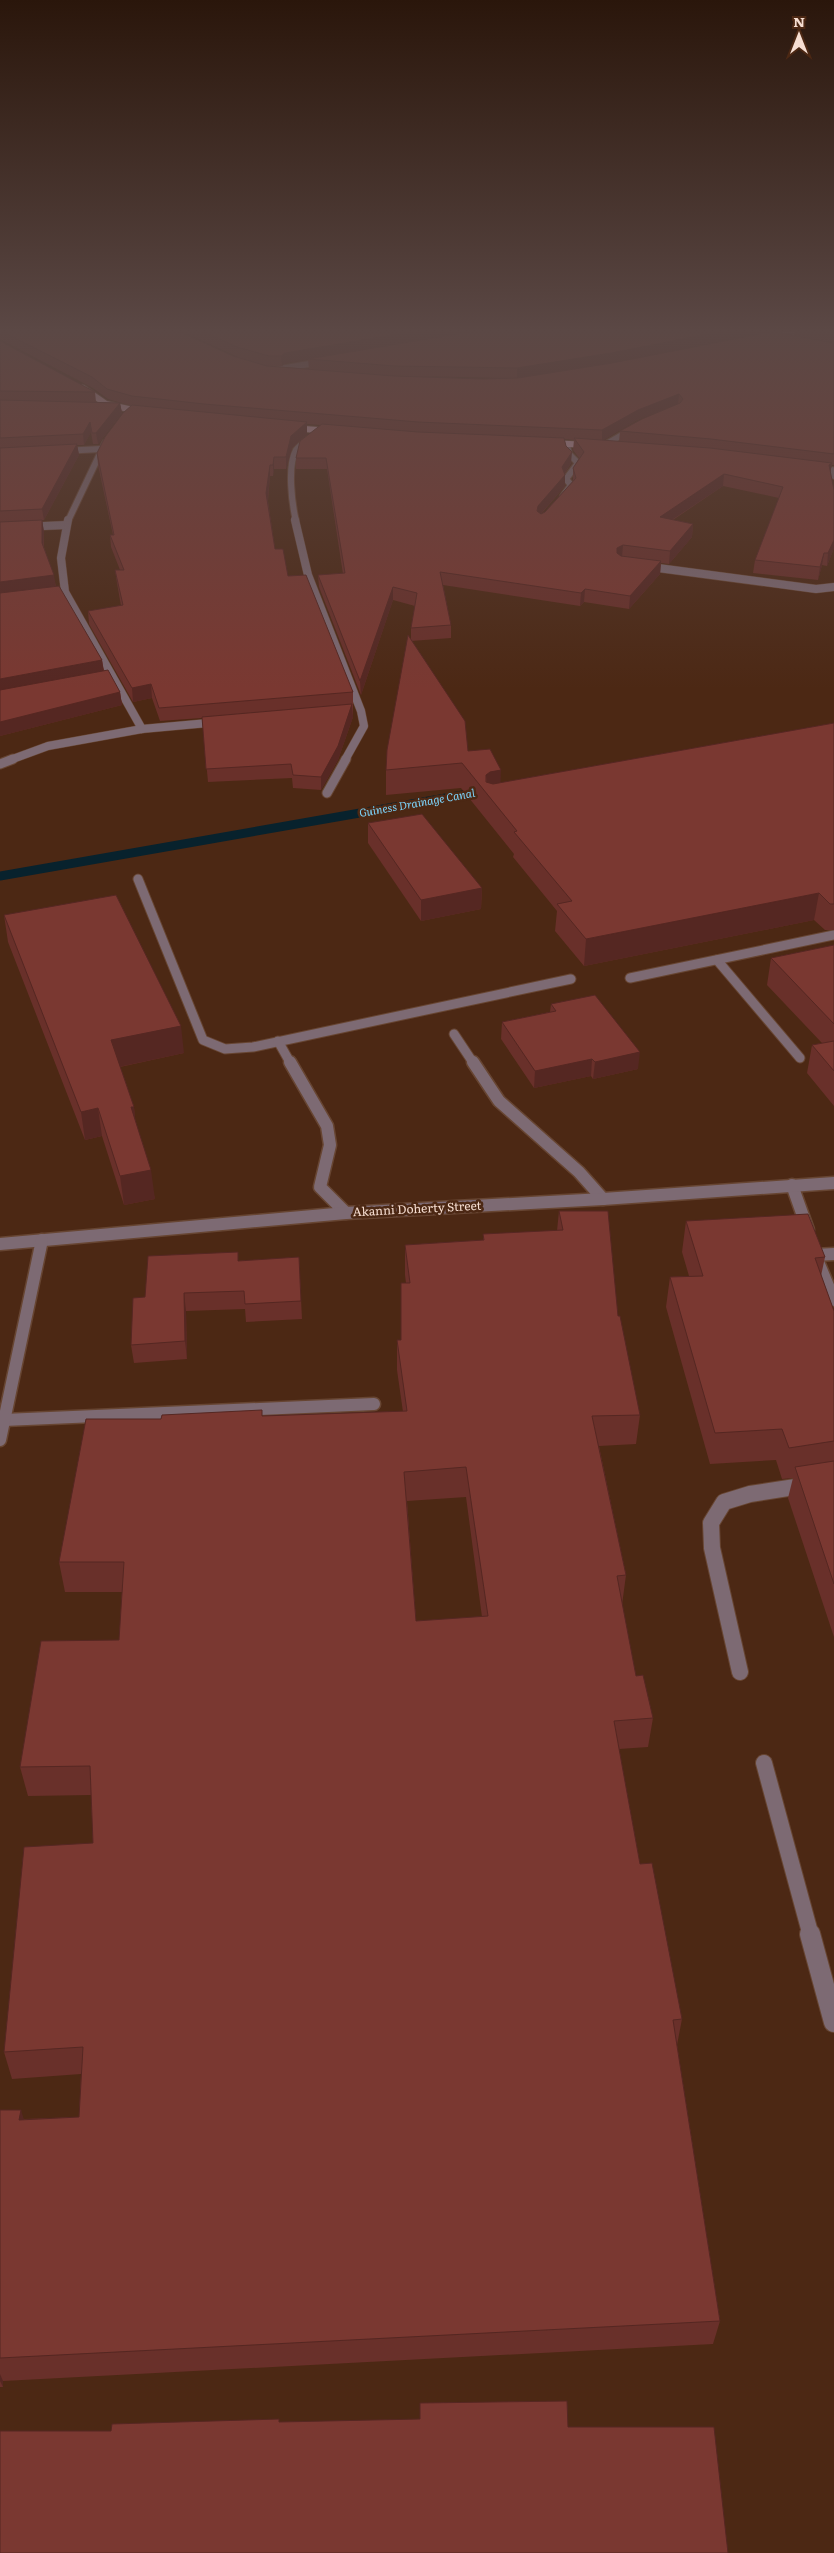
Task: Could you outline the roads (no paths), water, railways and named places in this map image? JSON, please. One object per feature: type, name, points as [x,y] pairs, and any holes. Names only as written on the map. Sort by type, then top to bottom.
[{"type":"main road","points":[[822,469],[833,472]]},
{"type":"street","points":[[55,452],[68,451]]},
{"type":"street","points":[[99,451],[66,525],[61,558],[65,592],[142,729]]},
{"type":"street","points":[[296,451],[292,460],[292,506],[308,575],[361,711],[364,726],[327,793]]},
{"type":"street","points":[[559,501],[570,487],[566,479],[578,463],[568,451]]},
{"type":"street","points":[[0,528],[66,525]]},
{"type":"street","points":[[631,564],[816,588],[834,587]]},
{"type":"street","points":[[56,594],[65,592]]},
{"type":"street","points":[[102,678],[112,677]]},
{"type":"street","points":[[351,712],[361,711]]},
{"type":"street","points":[[0,764],[48,746],[142,729],[227,721]]},
{"type":"street","points":[[138,878],[203,1040],[225,1049],[254,1048],[278,1041],[571,979]]},
{"type":"street","points":[[630,978],[834,935]]},
{"type":"street","points":[[717,960],[800,1058]]},
{"type":"street","points":[[454,1034],[499,1101],[579,1172],[603,1200]]},
{"type":"street","points":[[278,1041],[327,1126],[330,1145],[320,1187],[346,1213]]},
{"type":"street","name":"Akanni Doherty Street","points":[[0,1244],[346,1213],[603,1200],[834,1183]]},
{"type":"street","points":[[792,1186],[834,1300]]},
{"type":"street","points":[[0,1440],[42,1240]]},
{"type":"street","points":[[813,1247],[834,1254]]},
{"type":"street","points":[[4,1420],[374,1404]]},
{"type":"street","points":[[740,1672],[712,1548],[711,1523],[724,1502],[750,1494],[834,1481]]},
{"type":"street","points":[[764,1763],[834,2022]]},
{"type":"waterway","name":"Guiness Drainage Canal","points":[[0,876],[480,792]]}]
